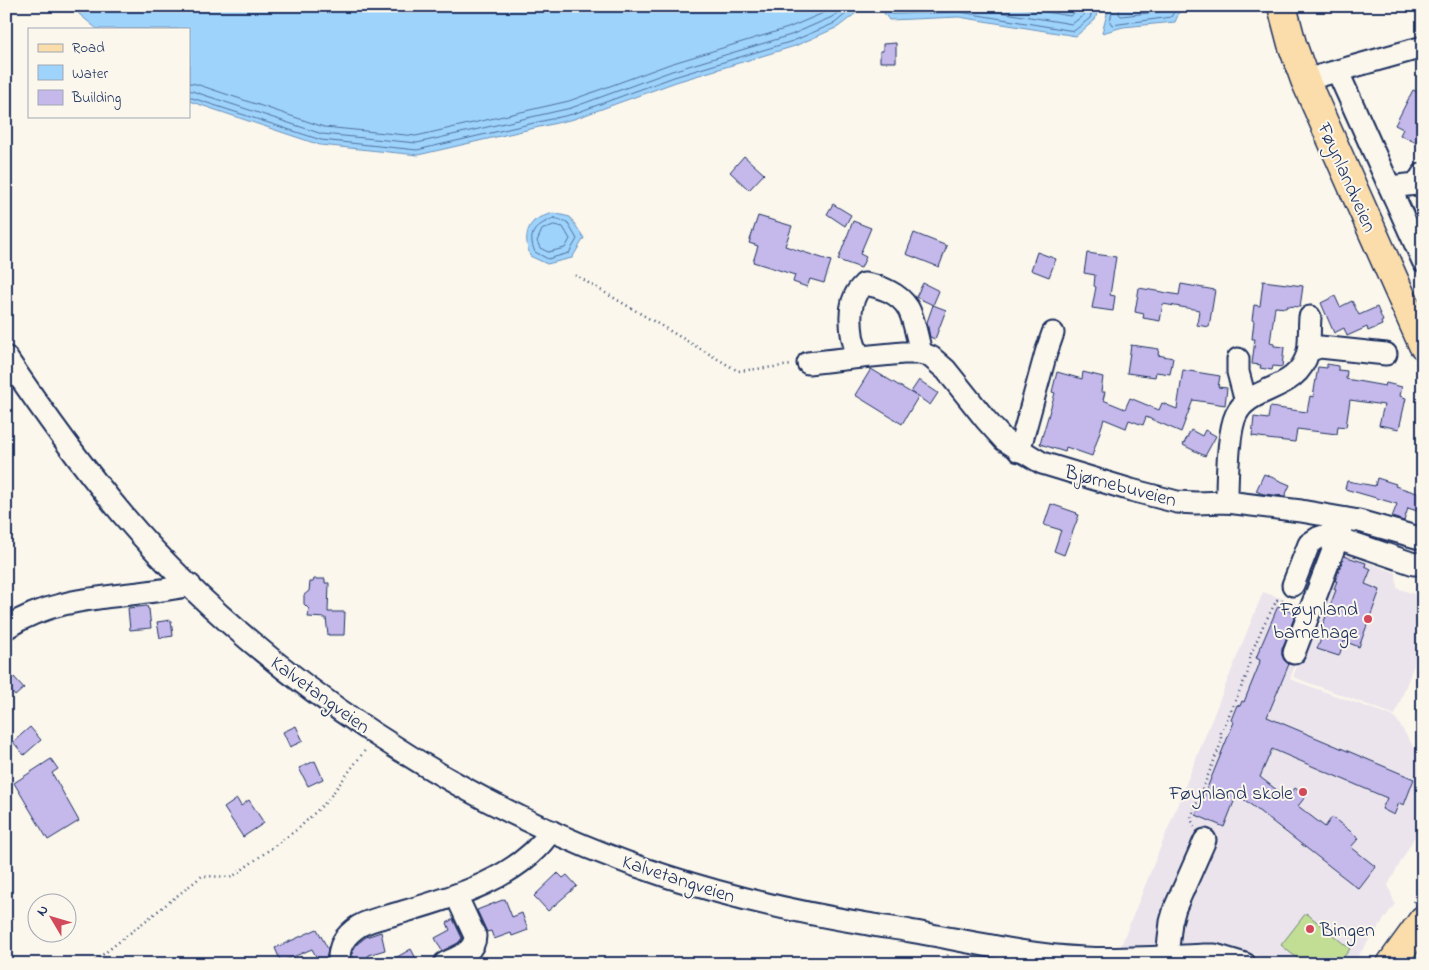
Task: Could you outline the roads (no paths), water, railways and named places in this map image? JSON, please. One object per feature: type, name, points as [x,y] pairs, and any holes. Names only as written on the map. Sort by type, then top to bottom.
[{"type":"main road","name":"Føynlandveien","points":[[1282,6],[1292,44],[1305,80],[1423,345]]},
{"type":"main road","points":[[1391,964],[1423,920]]},
{"type":"street","points":[[1305,80],[1423,47]]},
{"type":"street","points":[[1341,79],[1423,261]]},
{"type":"street","points":[[1390,187],[1416,184],[1423,174]]},
{"type":"street","points":[[808,363],[903,353],[921,354],[908,308],[886,289],[864,284],[854,297],[852,316],[854,345],[861,357]]},
{"type":"street","points":[[1227,502],[1232,430],[1236,414],[1249,399],[1287,382],[1302,365],[1308,351],[1310,317]]},
{"type":"street","points":[[1019,451],[1053,332]]},
{"type":"street","points":[[1308,351],[1320,348],[1386,354]]},
{"type":"street","name":"Bjørnebuveien","points":[[921,354],[931,357],[946,370],[1004,440],[1019,451],[1042,463],[1178,502],[1227,502],[1301,511],[1341,529],[1423,539]]},
{"type":"street","name":"Kalvetangveien","points":[[6,357],[47,418],[124,517],[190,585],[270,657],[337,708],[377,735],[480,796],[550,831],[667,877],[736,897],[870,925],[1046,955],[1117,960],[1215,955],[1244,964]]},
{"type":"street","points":[[1238,359],[1238,372],[1246,402]]},
{"type":"street","points":[[1293,585],[1309,544],[1318,538],[1341,529],[1414,564],[1423,563]]},
{"type":"street","points":[[1294,653],[1341,529]]},
{"type":"street","points":[[6,628],[36,612],[71,603],[169,590],[190,585]]},
{"type":"street","points":[[339,964],[338,953],[340,946],[346,937],[360,926],[487,882],[510,870],[523,860],[550,831]]},
{"type":"street","points":[[1167,956],[1173,915],[1205,840]]},
{"type":"street","points":[[445,963],[468,952],[475,943],[475,936],[456,894]]},
{"type":"water","points":[[78,6],[860,6],[860,10],[838,27],[795,46],[676,82],[574,119],[418,155],[320,145],[190,101],[190,28],[96,28],[79,14]]},
{"type":"water","points":[[879,6],[1099,6],[1095,20],[1076,36],[959,17],[889,20]]},
{"type":"water","points":[[1109,6],[1182,6],[1175,22],[1123,27],[1102,33]]},
{"type":"water","points":[[553,213],[570,217],[584,238],[572,258],[547,264],[530,256],[527,233],[534,221]]},
{"type":"place","name":"Føynland barnehage","points":[[1368,619]]},
{"type":"place","name":"Føynland skole","points":[[1303,792]]},
{"type":"place","name":"Bingen","points":[[1310,929]]}]
